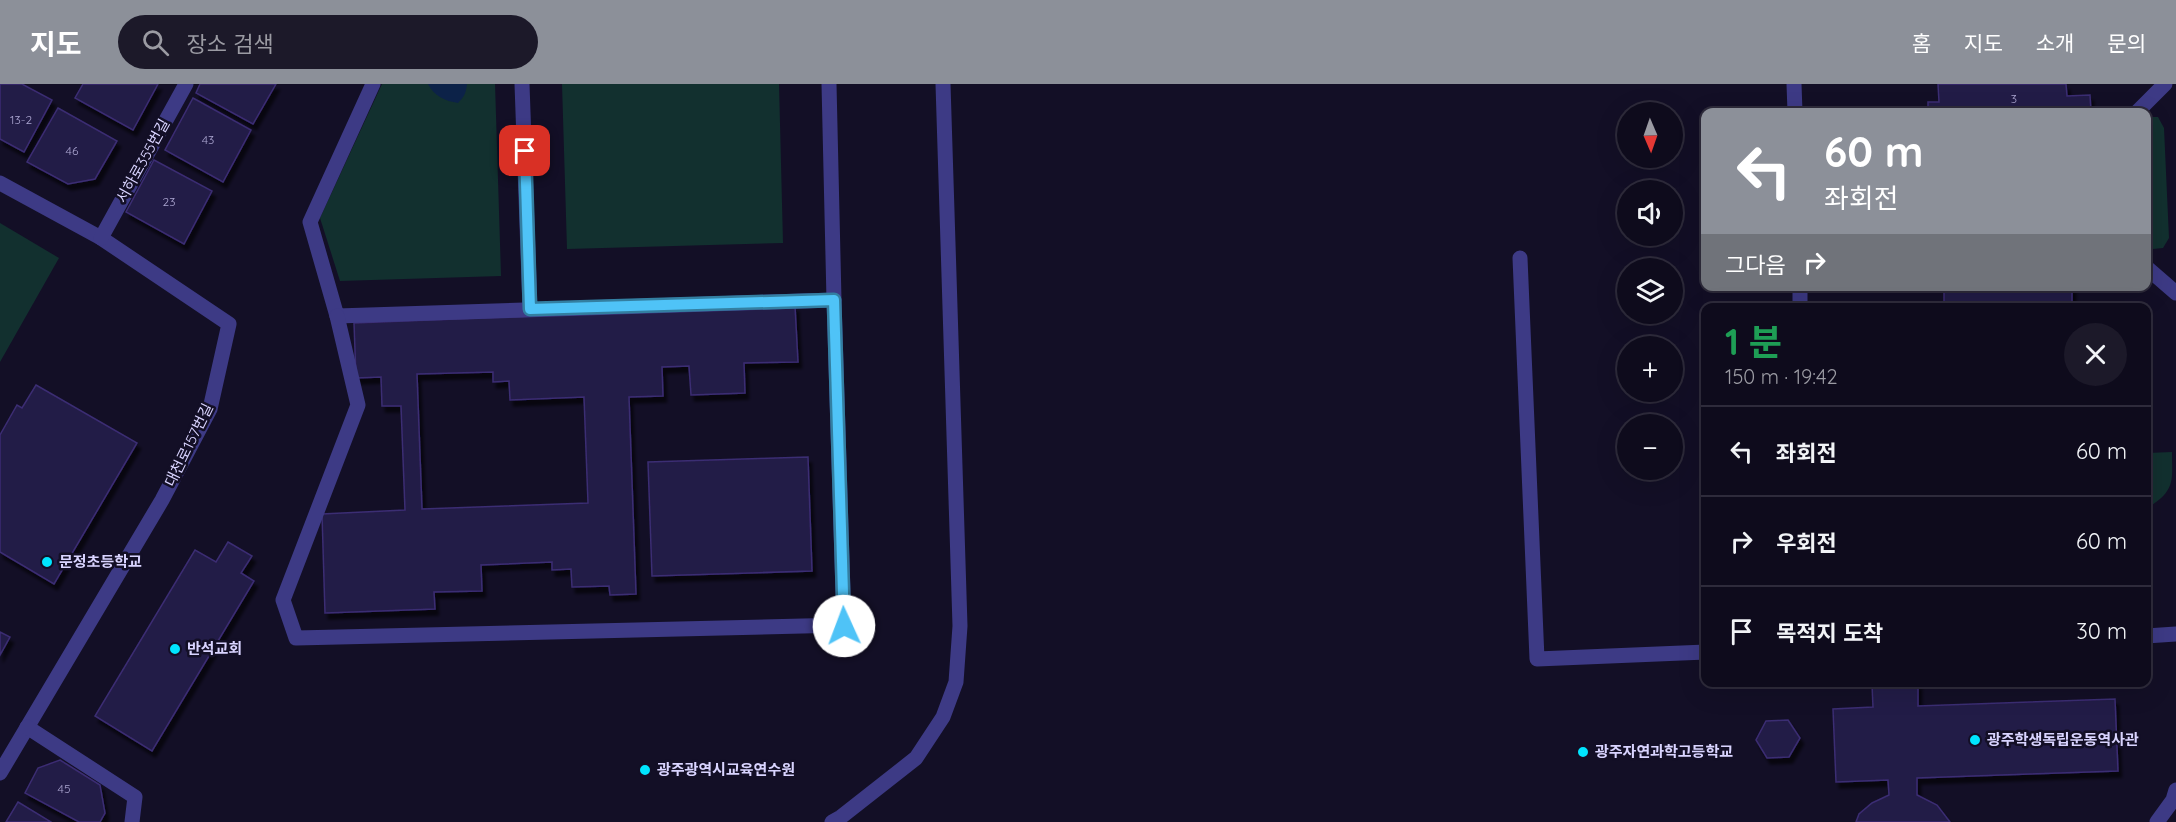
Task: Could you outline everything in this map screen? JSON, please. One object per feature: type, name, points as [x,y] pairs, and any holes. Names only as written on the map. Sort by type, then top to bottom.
[{"type":"street","name":"서하로355번길","points":[[101,238],[186,84]]},
{"type":"street","points":[[374,84],[310,222],[338,316],[358,405],[283,600],[296,638],[844,626],[829,84]]},
{"type":"street","points":[[522,84],[530,309]]},
{"type":"street","points":[[832,822],[916,758],[944,717],[956,681],[960,626],[943,84]]},
{"type":"street","points":[[1794,84],[1794,108]]},
{"type":"street","points":[[2141,108],[2165,84]]},
{"type":"street","name":"대천로157번길","points":[[0,183],[101,238],[230,324],[210,409],[162,500],[0,774]]},
{"type":"street","points":[[1520,258],[1537,659],[1701,652]]},
{"type":"street","points":[[2151,271],[2176,293]]},
{"type":"street","points":[[338,316],[834,300]]},
{"type":"street","points":[[2151,636],[2176,634]]},
{"type":"street","points":[[27,727],[135,797],[132,822]]},
{"type":"street","points":[[2157,822],[2173,800],[2176,790]]},
{"type":"green space","points":[[382,84],[495,84],[501,276],[340,281],[320,218]]},
{"type":"green space","points":[[562,84],[779,84],[783,243],[567,249]]},
{"type":"green space","points":[[2151,117],[2158,117],[2164,128],[2169,238],[2163,248],[2151,248]]},
{"type":"green space","points":[[0,223],[59,258],[0,362]]},
{"type":"green space","points":[[2172,452],[2172,476],[2169,488],[2152,505],[2151,505],[2151,453]]},
{"type":"water","points":[[428,84],[467,84],[464,95],[458,103],[440,97]]},
{"type":"building","points":[[0,84],[22,84],[52,100],[24,152],[0,139]]},
{"type":"building","points":[[83,84],[158,84],[133,130],[75,98]]},
{"type":"building","points":[[200,84],[276,84],[253,124],[196,93]]},
{"type":"building","points":[[1938,84],[2066,84],[2067,96],[2090,95],[2091,108],[1928,108],[1928,102],[1939,102]]},
{"type":"building","points":[[193,98],[251,130],[223,182],[165,150]]},
{"type":"building","points":[[58,108],[117,141],[95,179],[68,184],[27,162]]},
{"type":"building","points":[[154,160],[212,191],[184,244],[126,212]]},
{"type":"building","points":[[1944,291],[2072,291],[2072,303],[1944,303]]},
{"type":"building","points":[[795,306],[798,362],[744,363],[745,393],[691,395],[689,366],[662,367],[663,396],[629,397],[636,594],[610,595],[609,586],[572,587],[571,569],[552,570],[552,562],[481,565],[482,591],[434,592],[435,609],[325,613],[322,514],[405,510],[401,406],[382,406],[381,377],[356,378],[354,323]],"holes":[[[493,372],[493,382],[509,381],[510,400],[584,397],[588,503],[422,509],[417,374]]]},
{"type":"building","points":[[36,385],[137,443],[54,584],[0,552],[0,435],[17,405],[22,408]]},
{"type":"building","points":[[808,457],[812,571],[652,576],[648,462]]},
{"type":"building","name":"반석교회","points":[[228,542],[252,556],[241,573],[254,581],[152,751],[95,716],[195,550],[216,562]]},
{"type":"building","points":[[0,632],[10,637],[0,655]]},
{"type":"building","name":"광주학생독립운동역사관","points":[[1872,687],[1918,687],[1918,706],[2115,699],[2118,771],[1917,778],[1917,795],[1937,805],[1950,822],[1856,822],[1859,814],[1872,803],[1889,795],[1888,780],[1836,782],[1833,709],[1873,707]]},
{"type":"building","points":[[1788,720],[1800,738],[1789,757],[1767,758],[1756,740],[1766,721]]},
{"type":"building","points":[[60,760],[100,785],[105,813],[100,822],[79,822],[25,793],[38,768]]},
{"type":"building","points":[[18,802],[51,822],[6,822]]},
{"type":"place","name":"문정초등학교","points":[[47,562]]},
{"type":"place","name":"반석교회","points":[[175,649]]},
{"type":"place","name":"광주학생독립운동역사관","points":[[1975,740]]},
{"type":"place","name":"광주자연과학고등학교","points":[[1583,752]]},
{"type":"place","name":"광주광역시교육연수원","points":[[645,770]]},
{"type":"route","points":[[525,151],[530,309],[834,300],[844,626]]}]
